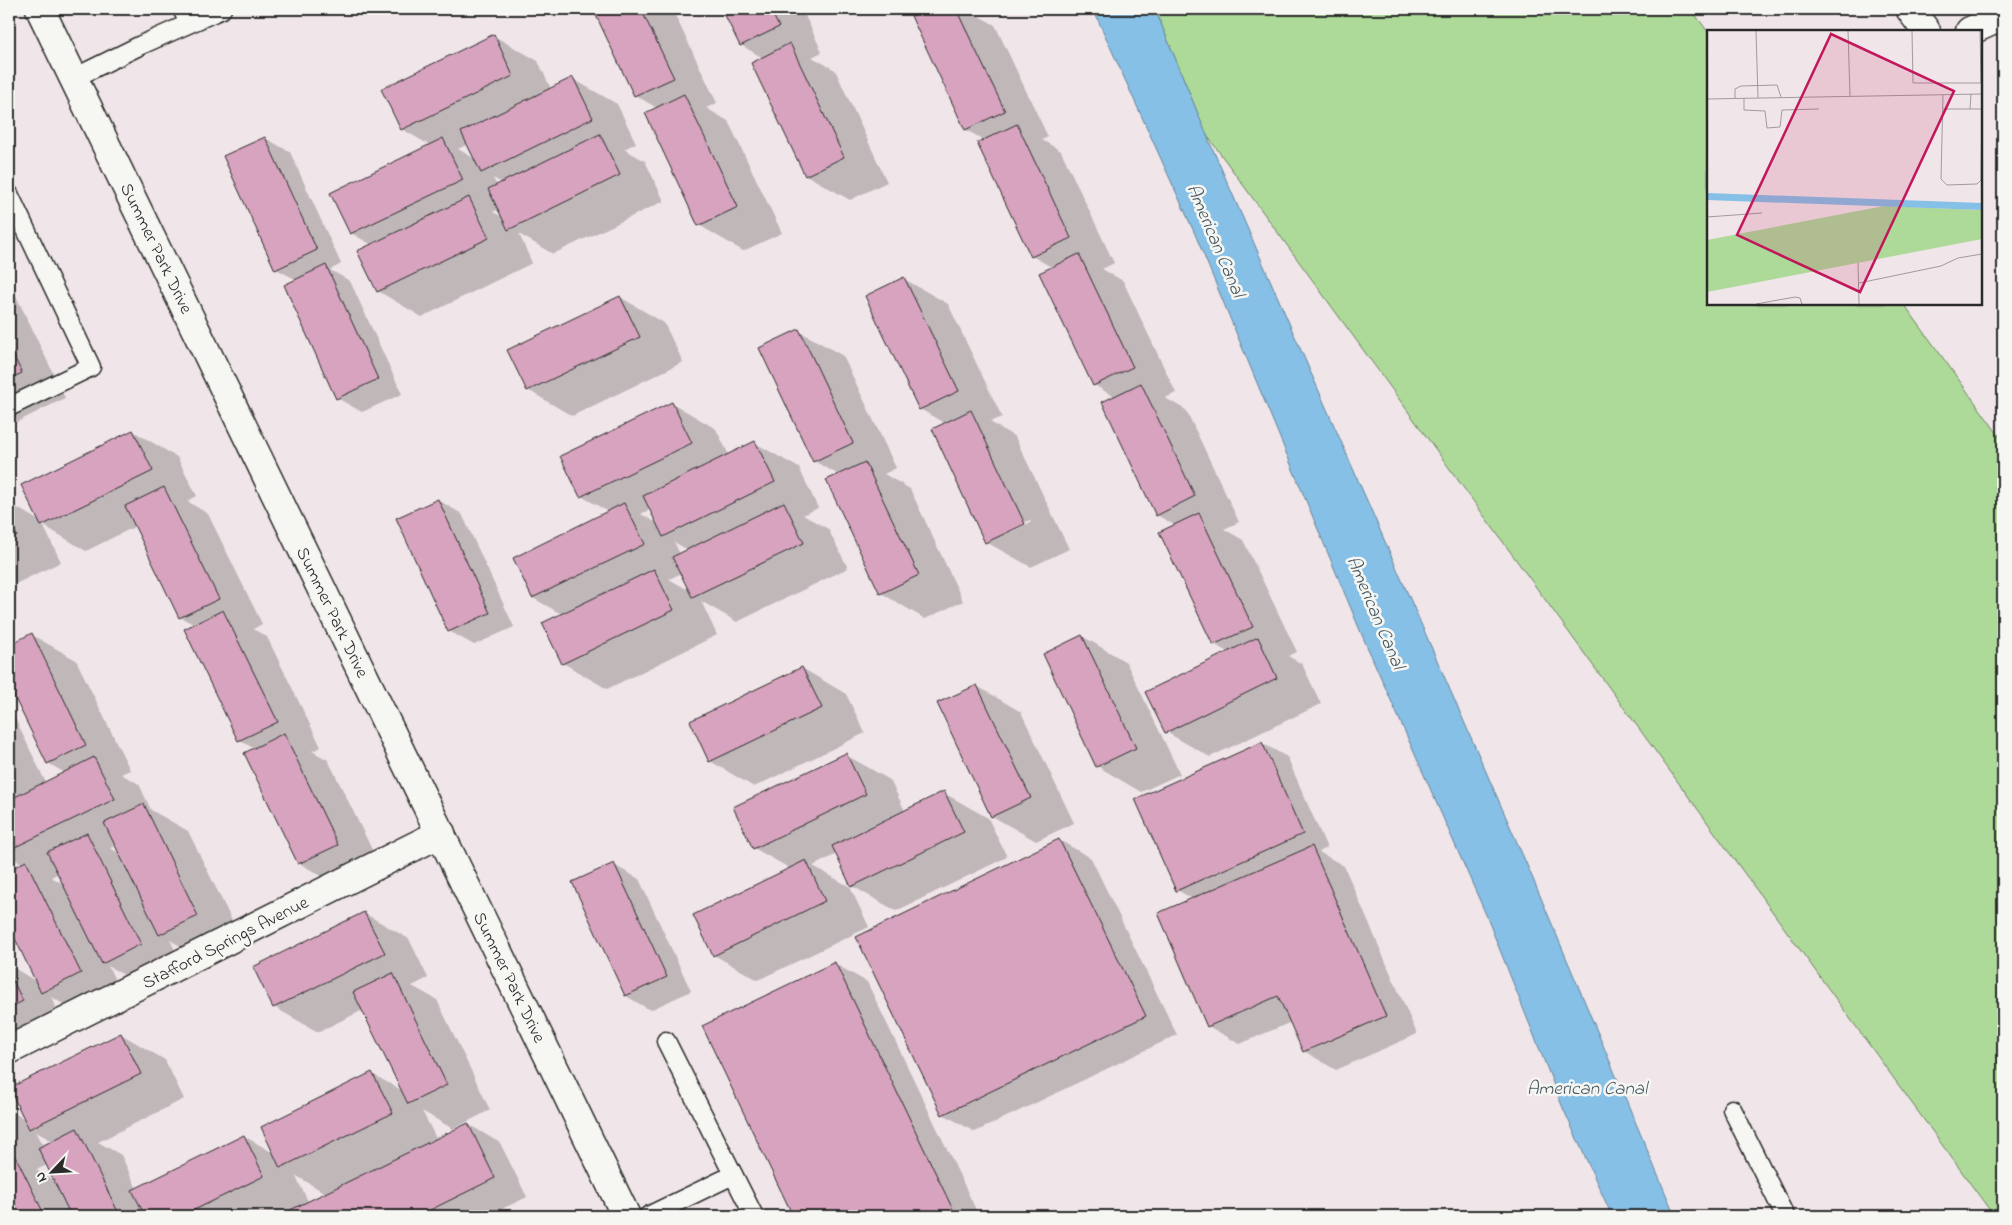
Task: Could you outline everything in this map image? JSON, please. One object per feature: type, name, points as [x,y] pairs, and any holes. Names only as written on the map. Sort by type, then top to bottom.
[{"type":"street","name":"Summer Park Drive","points":[[40,9],[626,1216]]},
{"type":"street","points":[[1910,9],[1925,30]]},
{"type":"street","points":[[1972,30],[2003,16]]},
{"type":"street","name":"Stafford Springs Avenue","points":[[9,1050],[440,833]]},
{"type":"lane","points":[[74,78],[186,16],[222,9]]},
{"type":"lane","points":[[9,194],[91,367],[9,407]]},
{"type":"lane","points":[[666,1041],[754,1216]]},
{"type":"lane","points":[[1732,1109],[1785,1216]]},
{"type":"lane","points":[[648,1216],[733,1175]]},
{"type":"green space","points":[[1155,9],[1691,9],[1707,31],[1707,305],[1905,305],[2003,441],[2003,1216],[1994,1216],[1206,134]]},
{"type":"water","name":"American Canal","points":[[1093,9],[1155,9],[1210,143],[1530,872],[1675,1216],[1612,1216],[1563,1108],[1484,910],[1362,635],[1195,234]]},
{"type":"building","points":[[593,9],[641,9],[674,78],[634,96]]},
{"type":"building","points":[[722,9],[770,9],[779,27],[740,46]]},
{"type":"building","points":[[928,9],[956,9],[1005,111],[965,130],[911,16]]},
{"type":"building","points":[[494,34],[513,76],[401,130],[381,89]]},
{"type":"building","points":[[790,43],[844,157],[805,176],[751,63]]},
{"type":"building","points":[[573,77],[593,118],[481,173],[461,132]]},
{"type":"building","points":[[684,94],[738,207],[698,226],[645,113]]},
{"type":"building","points":[[1017,124],[1071,238],[1031,257],[977,143]]},
{"type":"building","points":[[600,134],[620,175],[508,230],[488,189]]},
{"type":"building","points":[[265,137],[317,250],[275,270],[223,156]]},
{"type":"building","points":[[443,138],[463,180],[350,234],[330,193]]},
{"type":"building","points":[[469,197],[489,238],[377,292],[357,251]]},
{"type":"building","points":[[1079,254],[1133,367],[1093,386],[1039,273]]},
{"type":"building","points":[[326,265],[378,379],[336,399],[284,285]]},
{"type":"building","points":[[904,277],[959,391],[919,410],[865,296]]},
{"type":"building","points":[[620,296],[640,337],[527,391],[507,350]]},
{"type":"building","points":[[799,329],[853,443],[813,462],[759,348]]},
{"type":"building","points":[[9,346],[22,373],[9,379]]},
{"type":"building","points":[[1141,383],[1195,496],[1156,516],[1102,402]]},
{"type":"building","points":[[672,402],[692,443],[580,497],[560,456]]},
{"type":"building","points":[[971,410],[1025,524],[985,543],[932,429]]},
{"type":"building","points":[[133,430],[153,471],[41,526],[21,485]]},
{"type":"building","points":[[755,441],[775,482],[663,537],[643,496]]},
{"type":"building","points":[[865,462],[919,575],[880,594],[826,480]]},
{"type":"building","points":[[164,487],[219,599],[179,618],[125,506]]},
{"type":"building","points":[[438,499],[490,613],[448,632],[396,518]]},
{"type":"building","points":[[784,502],[804,543],[692,597],[672,557]]},
{"type":"building","points":[[624,503],[645,544],[532,598],[513,558]]},
{"type":"building","points":[[1199,513],[1253,627],[1213,645],[1159,532]]},
{"type":"building","points":[[9,519],[17,536],[9,540]]},
{"type":"building","points":[[654,569],[674,610],[562,664],[542,623]]},
{"type":"building","points":[[223,610],[278,722],[238,741],[184,629]]},
{"type":"building","points":[[32,633],[86,745],[47,764],[9,686],[9,645]]},
{"type":"building","points":[[1082,635],[1136,748],[1096,767],[1043,654]]},
{"type":"building","points":[[1258,637],[1277,678],[1165,733],[1145,692]]},
{"type":"building","points":[[802,667],[822,708],[709,762],[690,721]]},
{"type":"building","points":[[977,685],[1031,798],[991,817],[937,703]]},
{"type":"building","points":[[284,733],[338,845],[298,864],[244,753]]},
{"type":"building","points":[[1262,742],[1303,834],[1176,891],[1135,799]]},
{"type":"building","points":[[846,753],[866,794],[753,849],[733,807]]},
{"type":"building","points":[[94,757],[115,799],[9,850],[9,800]]},
{"type":"building","points":[[9,769],[15,781],[9,784]]},
{"type":"building","points":[[944,791],[964,832],[851,887],[832,846]]},
{"type":"building","points":[[144,804],[198,916],[159,935],[104,823]]},
{"type":"building","points":[[87,833],[141,944],[102,964],[47,852]]},
{"type":"building","points":[[1059,839],[1146,1016],[942,1115],[856,937]]},
{"type":"building","points":[[1312,846],[1386,1016],[1303,1052],[1278,996],[1207,1027],[1158,913]]},
{"type":"building","points":[[806,860],[825,901],[713,956],[693,915]]},
{"type":"building","points":[[26,861],[81,973],[41,993],[9,926],[9,870]]},
{"type":"building","points":[[614,863],[667,977],[625,996],[572,882]]},
{"type":"building","points":[[364,912],[385,953],[273,1008],[253,967]]},
{"type":"building","points":[[835,962],[956,1216],[793,1216],[702,1026]]},
{"type":"building","points":[[9,973],[23,1001],[9,1008]]},
{"type":"building","points":[[393,973],[447,1085],[408,1104],[353,992]]},
{"type":"building","points":[[121,1033],[141,1074],[29,1129],[9,1088]]},
{"type":"building","points":[[372,1072],[393,1113],[280,1168],[261,1127]]},
{"type":"building","points":[[468,1123],[495,1178],[418,1216],[278,1216]]},
{"type":"building","points":[[77,1128],[120,1216],[71,1216],[38,1148]]},
{"type":"building","points":[[244,1135],[264,1176],[182,1216],[145,1216],[132,1190]]},
{"type":"building","points":[[16,1157],[45,1216],[9,1216],[9,1161]]}]
